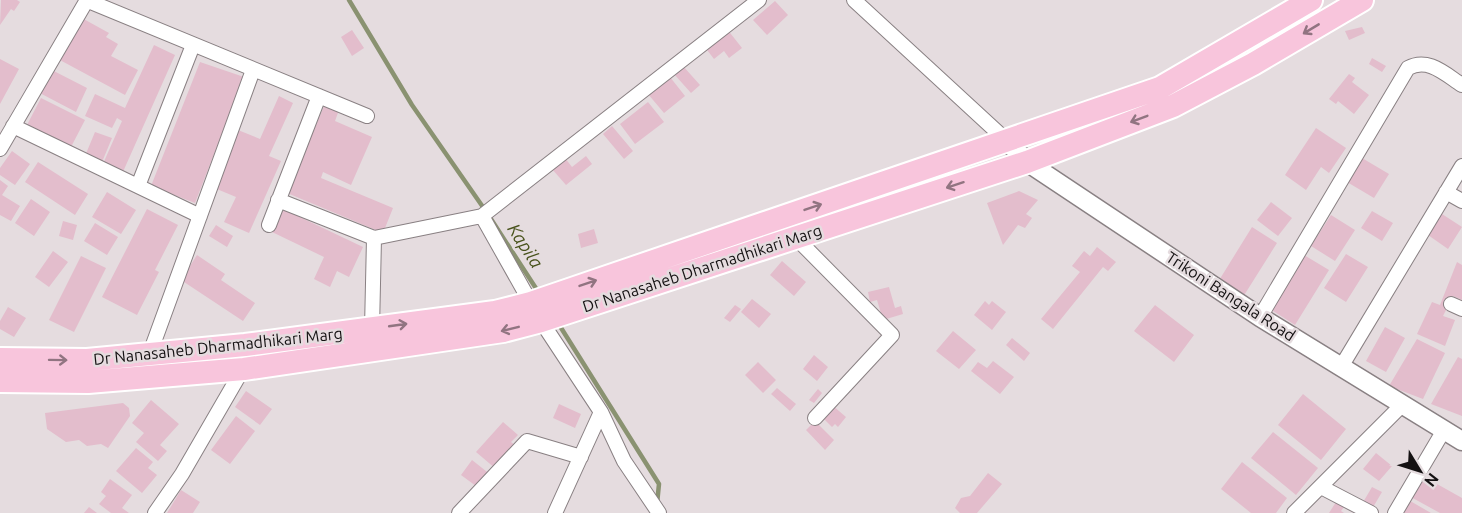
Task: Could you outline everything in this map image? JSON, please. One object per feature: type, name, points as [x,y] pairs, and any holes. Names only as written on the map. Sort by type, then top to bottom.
[{"type":"main road","name":"Dr Nanasaheb Dharmadhikari Marg","points":[[0,381],[88,382],[244,369],[502,331],[536,312],[786,216],[1160,88],[1311,0]]},
{"type":"main road","name":"Dr Nanasaheb Dharmadhikari Marg","points":[[0,359],[87,360],[245,345],[495,312],[536,312],[795,237],[1027,162],[1173,106],[1253,64],[1362,0]]},
{"type":"street","points":[[0,149],[86,0],[367,117]]},
{"type":"street","points":[[278,200],[374,238],[482,216],[759,0]]},
{"type":"street","points":[[854,0],[1007,141]]},
{"type":"street","points":[[138,186],[194,45]]},
{"type":"street","points":[[1260,317],[1408,68],[1415,64],[1428,64],[1462,85]]},
{"type":"street","points":[[150,353],[253,70]]},
{"type":"street","points":[[269,225],[319,96]]},
{"type":"street","points":[[13,126],[200,216]]},
{"type":"street","name":"Trikoni Bangala Road","points":[[1007,141],[1027,162],[1260,317],[1462,441]]},
{"type":"street","points":[[1341,367],[1462,166]]},
{"type":"street","points":[[1446,192],[1462,201]]},
{"type":"street","points":[[482,216],[536,312],[601,412],[624,461],[659,513]]},
{"type":"street","points":[[786,216],[795,237],[892,335],[815,418]]},
{"type":"street","points":[[372,329],[374,238]]},
{"type":"street","points":[[155,513],[182,474],[244,369],[245,345]]},
{"type":"street","points":[[1294,513],[1402,405]]},
{"type":"street","points":[[555,513],[601,412]]},
{"type":"street","points":[[1395,513],[1443,430]]},
{"type":"street","points":[[459,513],[527,441],[581,457]]},
{"type":"street","points":[[1321,487],[1371,513]]},
{"type":"building","points":[[1,0],[20,2],[14,11],[11,9],[0,25]]},
{"type":"building","points":[[775,1],[788,15],[767,35],[753,20]]},
{"type":"building","points":[[80,17],[109,33],[106,37],[118,44],[111,56],[138,70],[125,95],[58,59]]},
{"type":"building","points":[[1362,27],[1365,33],[1349,40],[1345,31]]},
{"type":"building","points":[[727,29],[742,48],[729,58],[724,51],[714,59],[704,46]]},
{"type":"building","points":[[352,30],[364,48],[352,56],[341,37]]},
{"type":"building","points":[[154,45],[175,55],[122,174],[102,166],[122,121],[117,118],[112,128],[85,116],[95,94],[125,108]]},
{"type":"building","points":[[1372,58],[1386,66],[1382,72],[1369,64]]},
{"type":"building","points":[[0,59],[19,69],[0,104]]},
{"type":"building","points":[[200,62],[244,77],[195,203],[151,186]]},
{"type":"building","points":[[683,66],[700,85],[691,93],[674,74]]},
{"type":"building","points":[[48,68],[87,88],[76,112],[36,91]]},
{"type":"building","points":[[1349,74],[1355,78],[1352,82],[1369,95],[1354,114],[1338,101],[1336,104],[1329,99]]},
{"type":"building","points":[[670,77],[685,96],[664,113],[648,94]]},
{"type":"building","points":[[279,96],[293,103],[269,156],[281,161],[249,233],[224,222],[236,197],[212,187],[238,130],[260,139]]},
{"type":"building","points":[[41,98],[85,120],[71,147],[27,125]]},
{"type":"building","points":[[648,102],[664,122],[635,144],[620,124]]},
{"type":"building","points":[[325,104],[339,110],[335,121],[372,137],[351,185],[323,172],[321,178],[393,208],[383,233],[287,193]]},
{"type":"building","points":[[612,126],[633,151],[624,159],[603,134]]},
{"type":"building","points":[[1316,128],[1346,148],[1329,173],[1321,167],[1306,190],[1285,175]]},
{"type":"building","points":[[95,132],[112,138],[102,162],[85,156]]},
{"type":"building","points":[[12,151],[30,164],[15,185],[0,175],[0,168]]},
{"type":"building","points":[[586,156],[592,164],[566,185],[552,169],[565,158],[572,167]]},
{"type":"building","points":[[1362,158],[1389,174],[1374,198],[1347,182]]},
{"type":"building","points":[[38,162],[88,194],[75,215],[25,182]]},
{"type":"building","points":[[0,180],[8,186],[2,195],[20,206],[11,221],[0,215]]},
{"type":"building","points":[[1019,191],[1038,200],[1026,214],[1032,218],[1025,228],[1018,225],[1003,245],[987,203]]},
{"type":"building","points":[[107,192],[136,210],[121,234],[92,217]]},
{"type":"building","points":[[31,199],[50,212],[34,236],[15,223]]},
{"type":"building","points":[[1271,202],[1292,218],[1278,236],[1257,220]]},
{"type":"building","points":[[147,209],[178,225],[155,270],[159,272],[137,315],[102,297]]},
{"type":"building","points":[[283,209],[363,247],[349,277],[337,271],[330,287],[314,279],[324,257],[272,232]]},
{"type":"building","points":[[1372,211],[1393,223],[1382,241],[1361,228]]},
{"type":"building","points":[[1442,214],[1462,227],[1448,249],[1428,235]]},
{"type":"building","points":[[1331,215],[1355,230],[1335,261],[1311,246]]},
{"type":"building","points":[[63,221],[77,225],[73,240],[59,236]]},
{"type":"building","points":[[95,223],[118,237],[107,255],[84,241]]},
{"type":"building","points":[[216,225],[233,236],[227,247],[209,236]]},
{"type":"building","points":[[1252,227],[1277,243],[1243,297],[1218,282]]},
{"type":"building","points":[[594,229],[598,243],[581,248],[578,234]]},
{"type":"building","points":[[1097,247],[1116,262],[1108,271],[1103,267],[1053,329],[1041,319],[1080,272],[1072,266],[1084,251],[1090,256]]},
{"type":"building","points":[[53,251],[68,262],[49,287],[35,277]]},
{"type":"building","points":[[1346,254],[1368,267],[1346,302],[1324,288]]},
{"type":"building","points":[[197,255],[225,274],[221,280],[255,303],[243,321],[181,280]]},
{"type":"building","points":[[1304,255],[1329,270],[1295,325],[1270,309]]},
{"type":"building","points":[[81,256],[106,268],[74,332],[49,320]]},
{"type":"building","points":[[782,261],[806,282],[794,296],[770,275]]},
{"type":"building","points":[[1457,262],[1462,265],[1462,300],[1453,296],[1443,316],[1455,320],[1445,346],[1417,334],[1432,302],[1440,305]]},
{"type":"building","points":[[889,287],[895,308],[901,306],[903,314],[883,320],[877,300],[870,302],[868,292]]},
{"type":"building","points":[[752,299],[771,314],[759,328],[741,312]]},
{"type":"building","points":[[985,301],[989,305],[992,301],[1006,312],[992,330],[974,315]]},
{"type":"building","points":[[735,305],[741,309],[730,322],[724,318]]},
{"type":"building","points":[[1155,305],[1194,335],[1174,362],[1134,331]]},
{"type":"building","points":[[8,307],[26,318],[14,337],[0,329],[0,321]]},
{"type":"building","points":[[1385,327],[1405,338],[1386,372],[1366,361]]},
{"type":"building","points":[[953,331],[976,350],[959,369],[936,351]]},
{"type":"building","points":[[1012,338],[1030,353],[1024,361],[1006,345]]},
{"type":"building","points":[[1417,339],[1445,353],[1423,399],[1389,386]]},
{"type":"building","points":[[814,355],[828,367],[817,381],[803,369]]},
{"type":"building","points":[[1458,357],[1462,359],[1462,416],[1431,404]]},
{"type":"building","points":[[993,361],[1014,377],[1000,394],[971,371],[978,362],[987,368]]},
{"type":"building","points":[[758,362],[776,380],[763,393],[745,375]]},
{"type":"building","points":[[777,388],[796,404],[790,411],[771,394]]},
{"type":"building","points":[[818,389],[822,393],[814,403],[809,400]]},
{"type":"building","points":[[246,391],[272,409],[260,425],[235,407]]},
{"type":"building","points":[[1303,394],[1346,429],[1321,460],[1278,425]]},
{"type":"building","points":[[151,400],[179,424],[160,445],[167,451],[158,461],[136,442],[144,433],[132,423]]},
{"type":"building","points":[[123,403],[129,408],[130,416],[108,448],[101,444],[87,446],[79,440],[66,442],[47,429],[45,413]]},
{"type":"building","points":[[559,404],[581,414],[575,428],[553,418]]},
{"type":"building","points":[[832,405],[846,417],[838,427],[835,424],[832,427],[822,417]]},
{"type":"building","points":[[236,416],[255,431],[230,464],[211,450]]},
{"type":"building","points":[[815,421],[834,440],[825,450],[806,430]]},
{"type":"building","points":[[503,422],[518,435],[511,442],[515,445],[496,469],[476,452]]},
{"type":"building","points":[[1273,432],[1318,468],[1296,495],[1251,458]]},
{"type":"building","points":[[136,448],[153,462],[148,468],[157,475],[142,493],[116,471]]},
{"type":"building","points":[[1376,453],[1392,466],[1379,481],[1363,469]]},
{"type":"building","points":[[472,460],[491,475],[480,489],[461,475]]},
{"type":"building","points":[[1242,462],[1287,498],[1276,513],[1251,513],[1221,489]]},
{"type":"building","points":[[988,473],[1002,484],[977,513],[960,513],[955,508],[961,498],[970,496]]},
{"type":"building","points":[[1421,475],[1462,498],[1462,513],[1440,513],[1409,496]]},
{"type":"building","points":[[110,479],[132,495],[122,508],[129,513],[111,513],[99,504],[106,496],[101,492]]},
{"type":"building","points":[[1372,487],[1382,492],[1372,509],[1362,504]]},
{"type":"building","points":[[181,490],[200,502],[193,513],[167,513]]},
{"type":"building","points":[[1405,498],[1431,513],[1396,513]]},
{"type":"building","points":[[1336,502],[1344,507],[1341,511],[1344,513],[1329,513]]},
{"type":"building","points":[[89,507],[97,513],[84,513]]},
{"type":"waterway","name":"Kapila","points":[[349,0],[412,105],[485,210]]},
{"type":"waterway","name":"Kapila","points":[[491,219],[539,293]]},
{"type":"waterway","name":"Kapila","points":[[558,323],[659,484],[657,504]]}]
